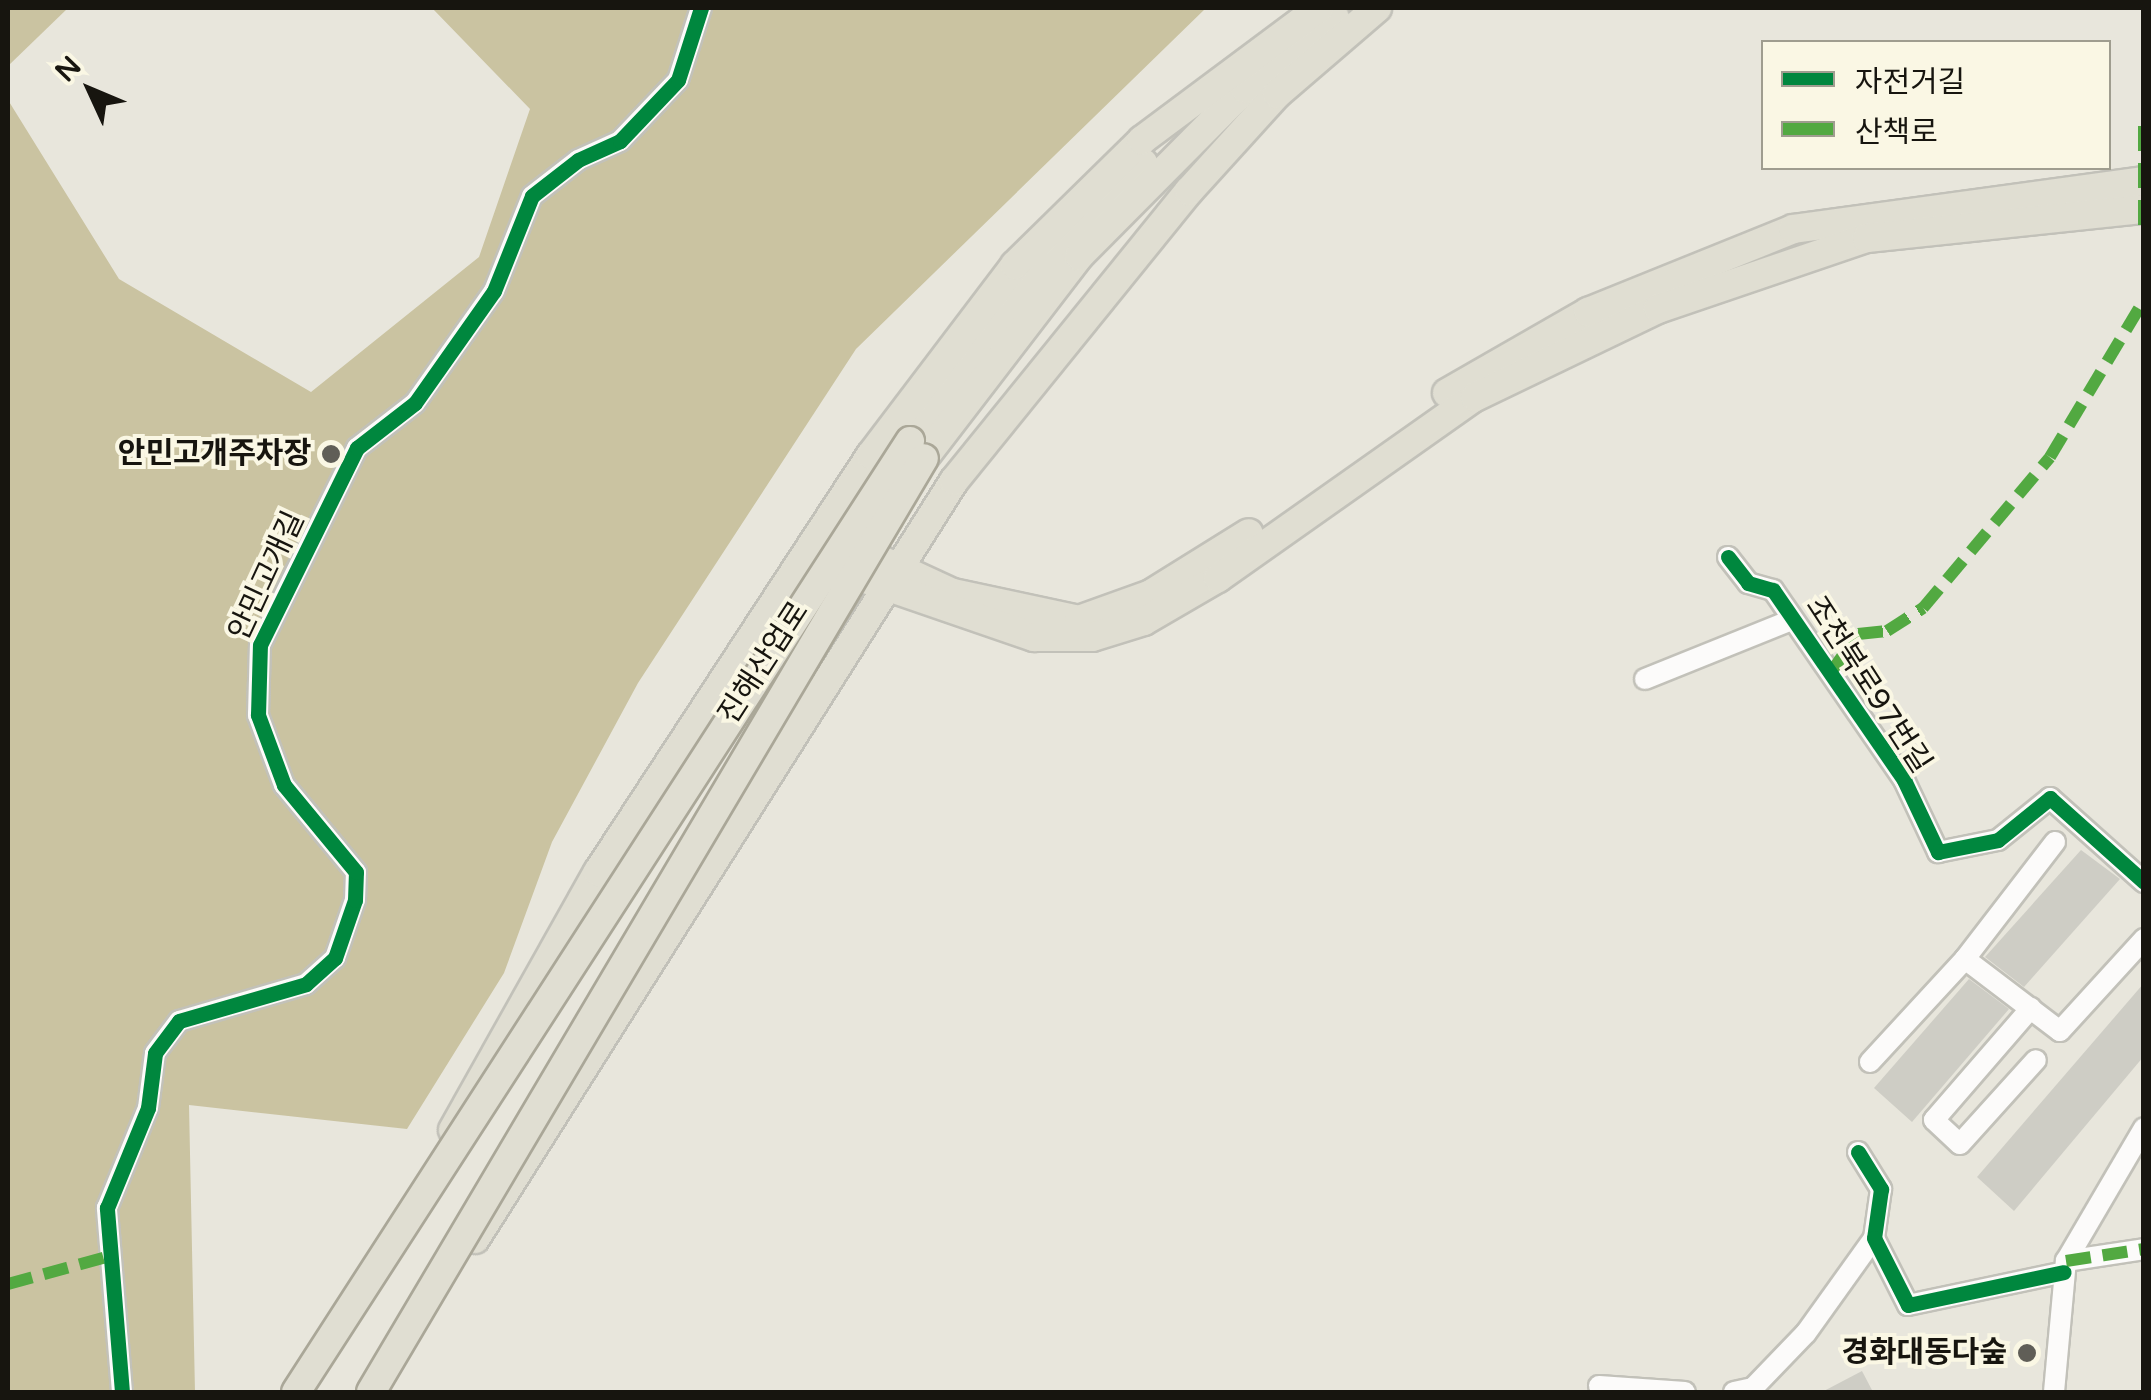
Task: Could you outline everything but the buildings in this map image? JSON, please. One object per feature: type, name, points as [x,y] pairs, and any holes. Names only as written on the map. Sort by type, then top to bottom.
[{"type":"highway","name":"진해산업로","points":[[372,1392],[986,335],[1092,214],[1230,77],[1320,8]]},
{"type":"highway","name":"진해산업로","points":[[1145,162],[1348,8]]},
{"type":"highway","points":[[372,1392],[575,1090],[812,696],[939,502],[1174,208],[1277,94],[1377,8]]},
{"type":"highway","points":[[851,635],[884,611],[946,600],[1079,620],[1151,594],[1226,550],[1469,378],[1588,312],[1794,229],[2144,181]]},
{"type":"highway","points":[[811,548],[851,547],[889,576],[1034,637],[1092,637],[1144,620],[1218,578],[1426,426],[1658,309],[1867,238],[2144,209]]},
{"type":"highway","points":[[401,1229],[598,872],[811,548],[1003,280],[1092,214]]},
{"type":"highway","name":"진해산업로","points":[[296,1392],[917,449]]},
{"type":"highway","points":[[939,502],[930,568],[946,600]]},
{"type":"street","name":"안민고개길","points":[[122,1392],[107,1208],[148,1108],[156,1053],[178,1021],[306,984],[335,958],[355,900],[356,872],[284,785],[258,715],[260,646],[357,448],[415,403],[494,291],[532,196],[578,160],[620,140],[678,80],[701,8]]},
{"type":"street","name":"조천북로97번길","points":[[1728,557],[1748,583],[1773,590],[1904,780],[1938,852],[1998,840],[2050,798],[2144,882]]},
{"type":"street","points":[[1645,680],[1792,620]]},
{"type":"street","points":[[1870,1062],[1965,959],[2055,842]]},
{"type":"street","points":[[1965,959],[2060,1031],[2144,939]]},
{"type":"street","points":[[2030,1008],[1934,1120],[1960,1144],[2036,1060]]},
{"type":"street","points":[[2054,1392],[2065,1266],[2144,1128]]},
{"type":"street","points":[[1734,1392],[1753,1388],[1806,1333],[1874,1238],[1881,1189],[1858,1152]]},
{"type":"street","points":[[1874,1238],[1908,1305],[1981,1283],[2144,1249]]},
{"type":"street","points":[[1599,1386],[1685,1392]]},
{"type":"shaded area","points":[[8,8],[68,8],[8,66]]},
{"type":"shaded area","points":[[432,8],[1206,8],[856,349],[638,683],[552,842],[504,973],[407,1129],[189,1105],[195,1392],[8,1392],[8,100],[119,279],[311,392],[479,257],[530,109]]},
{"type":"marked path","points":[[2144,126],[2144,225]]},
{"type":"marked path","points":[[1829,675],[1858,634],[1887,631],[1923,608],[2050,457],[2144,300]]},
{"type":"marked path","points":[[2066,1261],[2144,1249]]},
{"type":"marked path","points":[[8,1284],[107,1257]]},
{"type":"cycle path","points":[[122,1392],[107,1208],[148,1108],[155,1053],[179,1021],[306,984],[335,958],[355,900],[356,872],[284,785],[258,715],[260,645],[357,448],[415,403],[494,291],[532,196],[578,160],[620,141],[678,80],[701,8]]},
{"type":"cycle path","points":[[1728,557],[1748,583],[1773,590],[1904,780],[1938,852],[1998,840],[2050,798],[2144,882]]},
{"type":"cycle path","points":[[1858,1152],[1881,1189],[1874,1238],[1908,1305],[2064,1272]]},
{"type":"place","name":"안민고개주차장","points":[[331,454]]},
{"type":"place","name":"경화대동다숲","points":[[2027,1353]]}]
